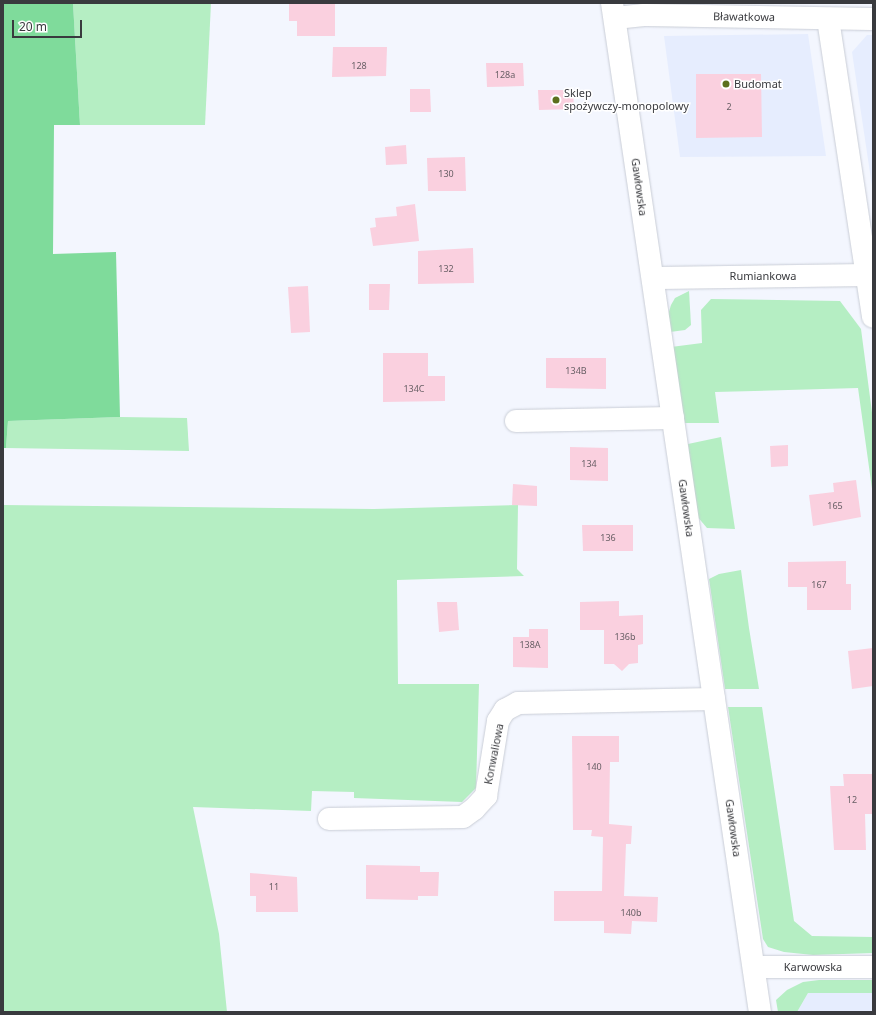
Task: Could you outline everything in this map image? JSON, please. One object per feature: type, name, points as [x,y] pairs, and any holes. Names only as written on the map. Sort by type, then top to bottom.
[{"type":"street","name":"Bławatkowa","points":[[614,11],[644,15],[873,19]]},
{"type":"street","name":"Gawłowska","points":[[614,11],[760,1012]]},
{"type":"street","points":[[828,19],[870,276],[873,317]]},
{"type":"street","name":"Rumiankowa","points":[[653,278],[870,276]]},
{"type":"street","points":[[516,421],[673,418]]},
{"type":"street","name":"Konwaliowa","points":[[329,819],[463,817],[474,809],[486,796],[498,721],[505,710],[518,703],[714,699]]},
{"type":"street","name":"Karwowska","points":[[754,967],[873,967]]},
{"type":"shaded area","points":[[808,34],[826,156],[680,157],[664,36]]},
{"type":"shaded area","points":[[867,35],[873,35],[873,193],[852,52]]},
{"type":"shaded area","points":[[808,993],[873,993],[873,1012],[797,1012]]},
{"type":"green space","points":[[3,3],[73,3],[80,125],[54,125],[53,254],[116,252],[120,417],[8,421],[6,448],[3,448]]},
{"type":"green space","points":[[73,3],[211,3],[205,125],[80,125]]},
{"type":"green space","points":[[689,291],[691,325],[685,330],[670,332],[668,315],[671,305],[675,298]]},
{"type":"green space","points":[[711,299],[840,301],[861,329],[873,420],[873,496],[858,388],[715,392],[719,423],[684,423],[671,347],[702,343],[701,310]]},
{"type":"green space","points":[[120,417],[187,418],[189,451],[6,448],[8,421]]},
{"type":"green space","points":[[721,437],[735,529],[707,528],[696,515],[688,444]]},
{"type":"green space","points":[[3,505],[374,509],[518,505],[517,569],[524,576],[397,580],[398,684],[479,684],[476,788],[462,802],[354,798],[354,792],[312,791],[311,811],[193,807],[219,934],[227,1012],[3,1012]]},
{"type":"green space","points":[[741,570],[759,689],[725,689],[709,579],[719,574]]},
{"type":"green space","points":[[728,707],[762,707],[794,921],[812,936],[873,937],[873,953],[813,955],[784,952],[768,947],[763,939]]},
{"type":"green space","points":[[819,980],[873,980],[873,993],[808,993],[797,1012],[778,1012],[776,1000],[787,990],[803,982]]},
{"type":"building","points":[[289,3],[335,3],[335,36],[297,36],[297,21],[289,21]]},
{"type":"building","points":[[333,47],[387,47],[386,76],[332,77]]},
{"type":"building","points":[[486,63],[523,63],[524,86],[487,87]]},
{"type":"building","points":[[696,74],[761,74],[762,137],[696,138]]},
{"type":"building","points":[[410,89],[430,89],[431,112],[410,112]]},
{"type":"building","name":"Sklep spożywczy-monopolowy","points":[[538,90],[573,90],[574,109],[539,110]]},
{"type":"building","points":[[406,145],[407,164],[386,165],[385,147]]},
{"type":"building","points":[[465,157],[466,191],[428,191],[427,158]]},
{"type":"building","points":[[415,204],[419,241],[373,246],[370,228],[376,227],[375,218],[397,216],[396,207]]},
{"type":"building","points":[[473,248],[474,283],[418,284],[418,251]]},
{"type":"building","points":[[369,284],[390,284],[389,310],[369,310]]},
{"type":"building","points":[[308,286],[310,332],[291,333],[288,287]]},
{"type":"building","points":[[383,353],[428,353],[428,376],[445,376],[445,401],[383,402]]},
{"type":"building","points":[[546,358],[606,358],[606,389],[546,388]]},
{"type":"building","points":[[788,445],[788,466],[771,467],[770,446]]},
{"type":"building","points":[[570,447],[608,448],[608,481],[570,480]]},
{"type":"building","points":[[856,480],[861,517],[813,526],[809,495],[834,492],[833,483]]},
{"type":"building","points":[[513,484],[537,486],[537,506],[512,505]]},
{"type":"building","points":[[582,525],[633,525],[633,551],[583,551]]},
{"type":"building","points":[[846,561],[846,584],[851,584],[851,610],[807,610],[807,587],[788,587],[788,562]]},
{"type":"building","points":[[619,601],[619,616],[643,615],[643,644],[638,645],[638,663],[629,664],[622,671],[614,664],[604,664],[604,630],[580,630],[580,602]]},
{"type":"building","points":[[437,602],[457,602],[459,630],[439,632]]},
{"type":"building","points":[[529,629],[548,629],[548,668],[513,667],[513,637],[529,637]]},
{"type":"building","points":[[873,648],[873,686],[852,689],[848,651]]},
{"type":"building","points":[[572,736],[619,736],[619,762],[610,762],[609,824],[632,826],[631,844],[626,844],[624,896],[658,897],[657,922],[632,921],[631,934],[604,933],[604,921],[554,921],[554,891],[602,891],[603,837],[591,836],[592,830],[573,830]]},
{"type":"building","points":[[843,774],[873,774],[873,814],[865,814],[866,850],[834,850],[830,786],[844,786]]},
{"type":"building","points":[[366,865],[420,866],[420,872],[439,872],[438,896],[418,896],[418,900],[366,899]]},
{"type":"building","points":[[250,873],[297,877],[298,912],[256,912],[256,896],[250,896]]},
{"type":"place","name":"Budomat","points":[[726,84]]},
{"type":"place","name":"Sklep spożywczy-monopolowy","points":[[556,100]]}]
